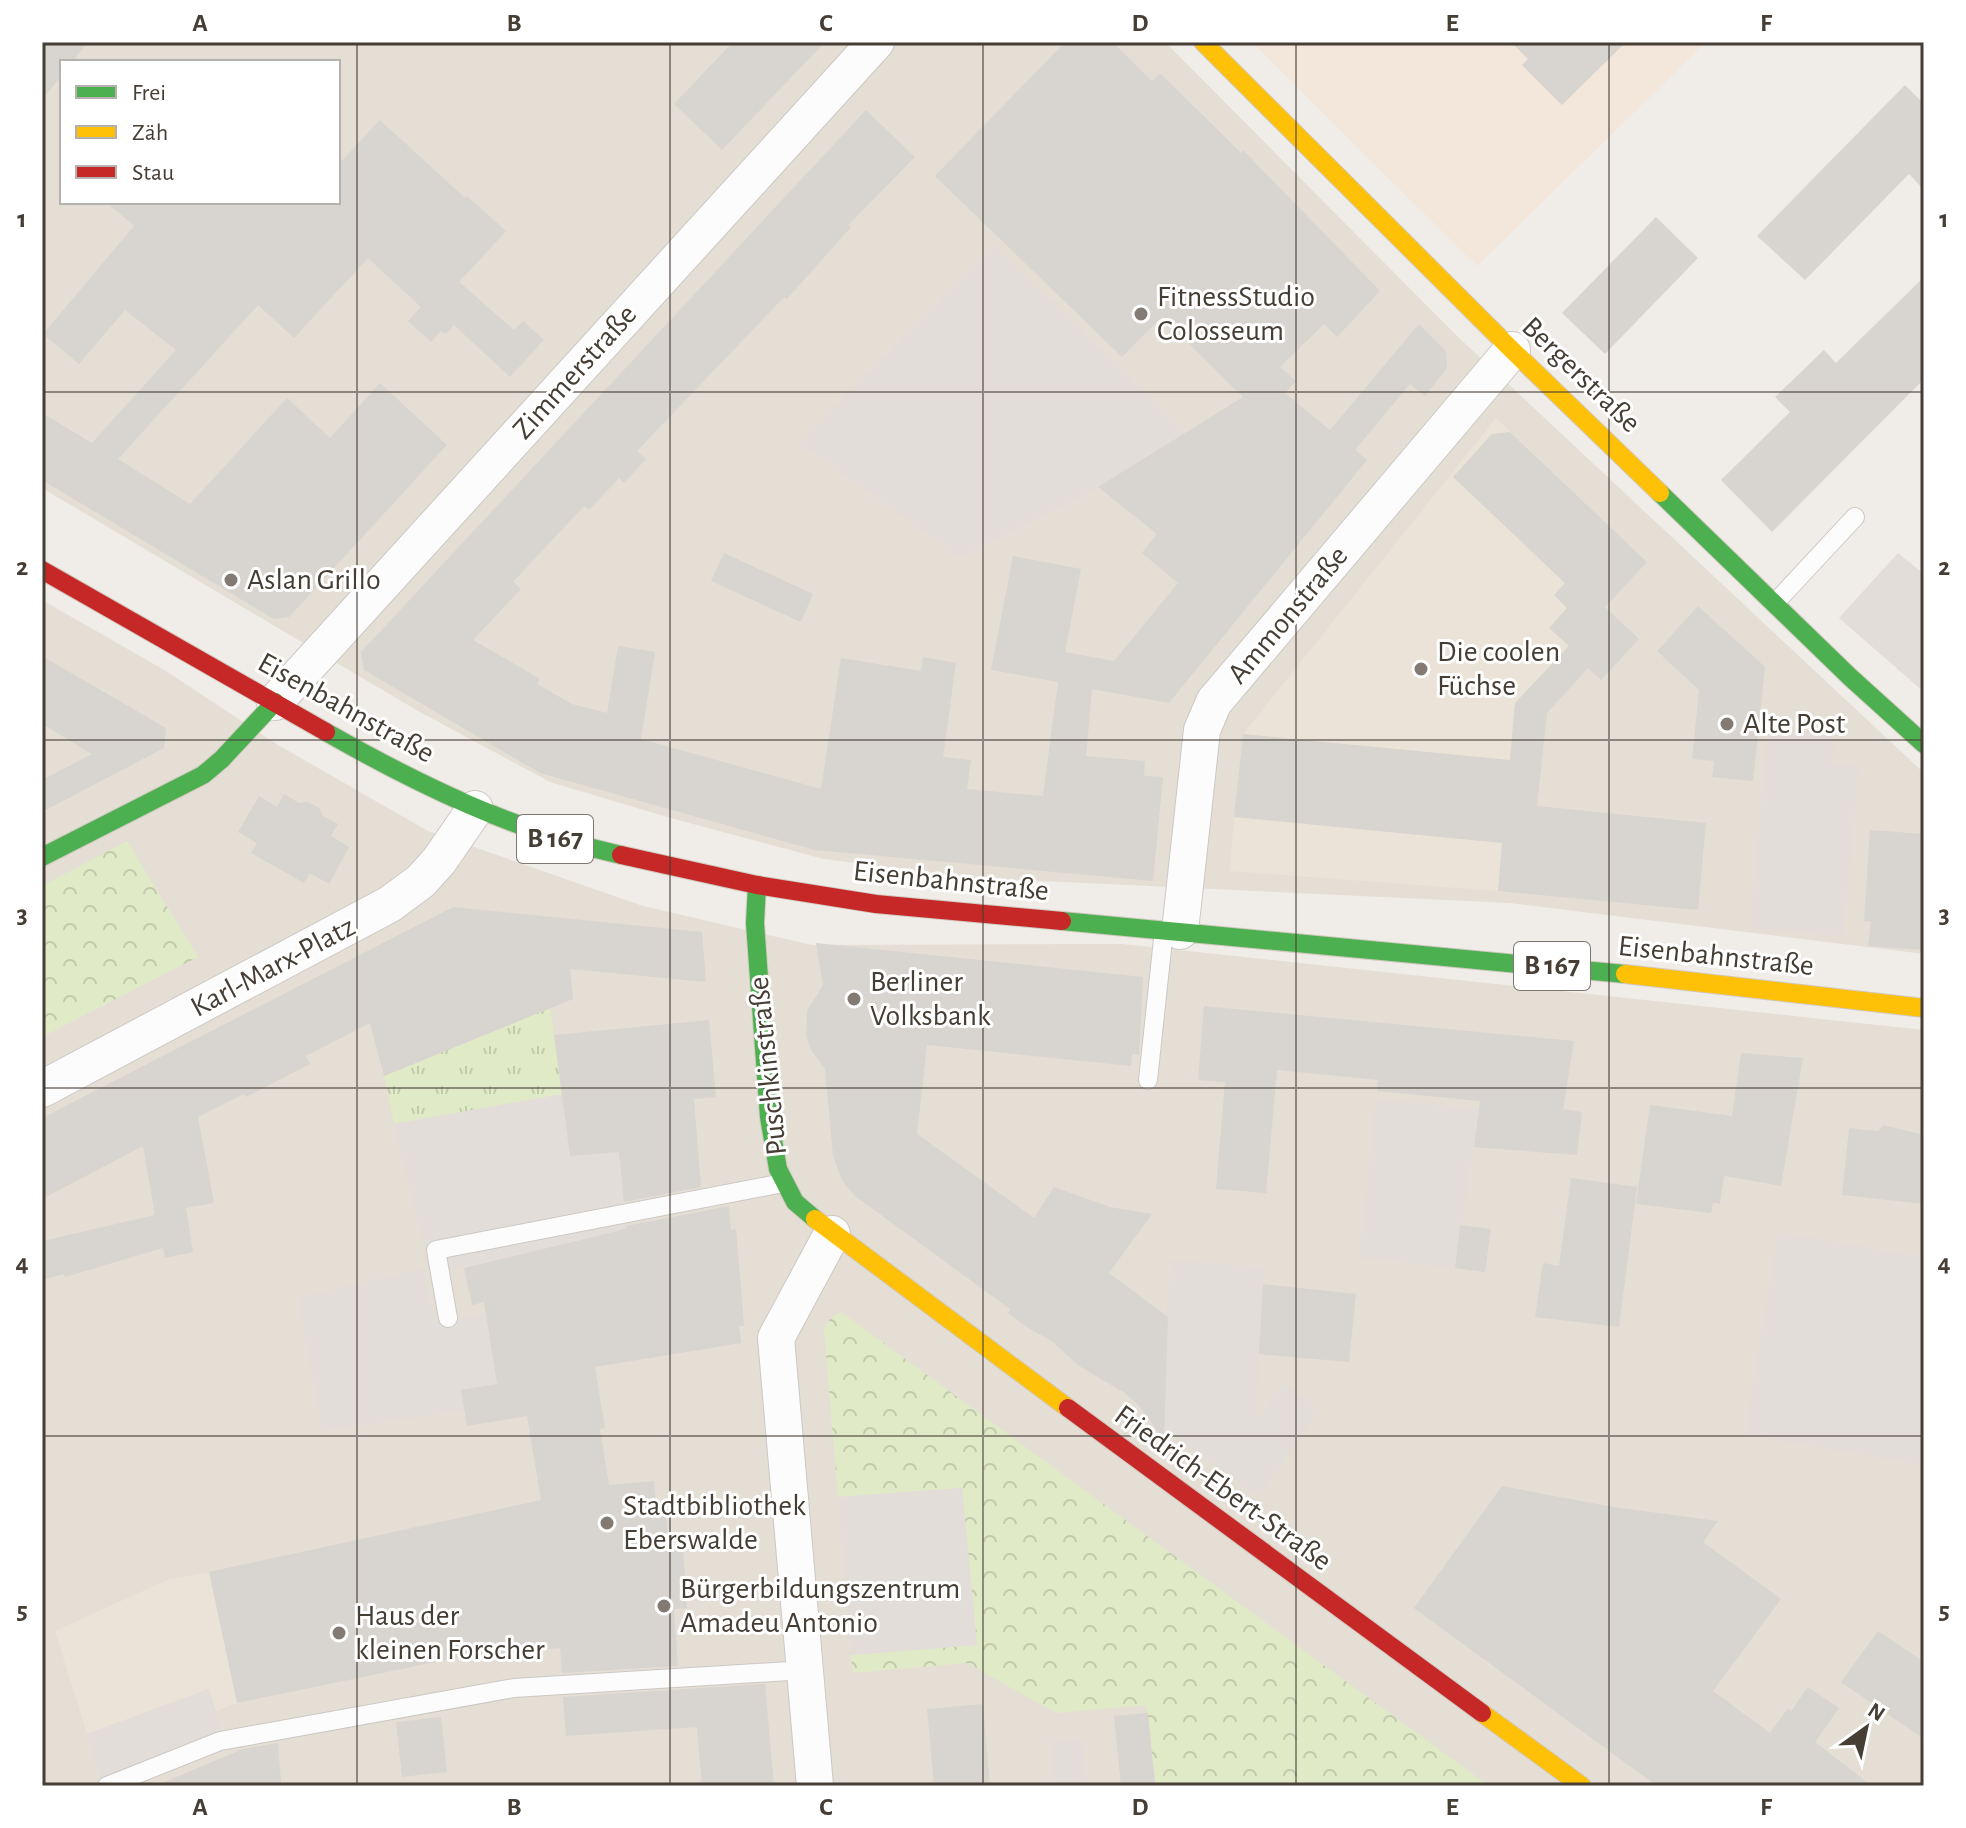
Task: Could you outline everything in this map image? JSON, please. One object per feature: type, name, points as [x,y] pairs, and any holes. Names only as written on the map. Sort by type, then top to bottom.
[{"type":"street","name":"Zimmerstraße","points":[[275,702],[876,42]]},
{"type":"street","name":"Bergerstraße","points":[[1203,42],[1512,350],[1775,603],[1922,738]]},
{"type":"street","name":"Ammonstraße","points":[[1172,931],[1202,730],[1214,702],[1512,350]]},
{"type":"street","name":"Eisenbahnstraße","points":[[42,570],[335,737],[475,809],[570,844],[757,885],[892,906],[1728,984],[1924,1008]]},
{"type":"street","points":[[42,857],[203,775],[275,702]]},
{"type":"street","name":"Karl-Marx-Platz","points":[[42,1089],[390,904],[421,881],[439,861],[475,809]]},
{"type":"street","name":"Puschkinstraße","points":[[757,885],[755,923],[769,1117],[778,1169],[795,1202],[832,1234]]},
{"type":"street","points":[[815,1786],[776,1338],[832,1234]]},
{"type":"street","name":"Friedrich-Ebert-Straße","points":[[832,1234],[1582,1786]]},
{"type":"lane","points":[[1775,603],[1855,517]]},
{"type":"lane","points":[[1148,1080],[1172,931]]},
{"type":"lane","points":[[448,1318],[436,1250],[783,1183]]},
{"type":"lane","points":[[107,1786],[220,1741],[514,1688],[805,1670]]},
{"type":"shaded area","points":[[42,42],[1165,42],[1458,337],[1924,773],[1924,954],[1510,903],[976,878],[824,859],[550,782],[418,711],[42,488]]},
{"type":"shaded area","points":[[1252,42],[1706,42],[1477,266]]},
{"type":"shaded area","points":[[994,244],[1186,432],[1098,487],[959,557],[799,443]]},
{"type":"shaded area","name":"Die coolen Füchse","points":[[1496,418],[1647,562],[1515,703],[1498,891],[1229,871],[1243,734]]},
{"type":"shaded area","points":[[1898,553],[1924,574],[1924,692],[1839,618]]},
{"type":"shaded area","points":[[42,600],[166,671],[278,745],[428,831],[643,906],[812,945],[1122,944],[1924,1030],[1924,1786],[42,1786]]},
{"type":"shaded area","points":[[1768,727],[1823,733],[1834,747],[1833,763],[1859,765],[1843,936],[1750,928]]},
{"type":"shaded area","points":[[562,1094],[619,1152],[627,1229],[431,1274],[394,1124]]},
{"type":"shaded area","points":[[1376,1099],[1479,1109],[1455,1268],[1359,1258]]},
{"type":"shaded area","points":[[1778,1232],[1924,1257],[1924,1465],[1745,1435]]},
{"type":"shaded area","points":[[1171,1260],[1264,1267],[1255,1420],[1283,1383],[1320,1410],[1259,1496],[1159,1425]]},
{"type":"shaded area","points":[[423,1268],[435,1323],[486,1314],[497,1384],[461,1390],[464,1410],[322,1431],[298,1298]]},
{"type":"shaded area","points":[[962,1488],[977,1645],[851,1655],[838,1497]]},
{"type":"shaded area","points":[[209,1572],[237,1703],[216,1711],[208,1689],[87,1734],[55,1631],[167,1580]]},
{"type":"shaded area","points":[[209,1689],[224,1736],[101,1779],[87,1734]]},
{"type":"shaded area","points":[[1082,1738],[1087,1786],[1055,1786],[1050,1742]]},
{"type":"green space","points":[[127,841],[198,957],[42,1037],[42,886]]},
{"type":"green space","points":[[550,1007],[562,1094],[394,1124],[384,1076]]},
{"type":"green space","points":[[841,1312],[1489,1786],[1156,1786],[1146,1705],[1056,1713],[967,1663],[853,1673],[851,1655],[977,1645],[962,1488],[838,1497],[824,1329],[830,1319]]},
{"type":"building","points":[[42,42],[88,42],[74,60],[60,60],[60,78],[42,100]]},
{"type":"building","points":[[733,42],[825,42],[722,150],[674,104]]},
{"type":"building","points":[[1065,42],[1113,42],[1152,81],[1160,73],[1241,153],[1243,150],[1380,291],[1337,337],[1324,324],[1280,367],[1296,381],[1285,393],[1330,430],[1419,324],[1446,351],[1447,368],[1425,396],[1410,384],[1355,450],[1367,460],[1169,703],[1092,689],[1086,756],[1145,761],[1144,776],[1163,777],[1153,881],[815,850],[540,773],[364,670],[361,652],[866,110],[915,157],[848,225],[851,227],[787,299],[784,297],[637,451],[646,459],[624,483],[619,478],[589,510],[584,506],[513,582],[521,589],[473,640],[540,679],[537,684],[572,704],[607,713],[618,646],[655,652],[641,739],[821,789],[841,658],[921,671],[923,657],[956,663],[943,757],[971,760],[967,789],[1043,796],[1058,682],[991,670],[1013,556],[1081,569],[1065,652],[1114,661],[1178,583],[1142,553],[1157,534],[1098,487],[1243,397],[1162,317],[1122,357],[935,176]]},
{"type":"building","points":[[1511,42],[1626,42],[1562,105],[1522,65],[1528,59]]},
{"type":"building","points":[[1905,85],[1924,104],[1924,190],[1909,174],[1805,280],[1757,236]]},
{"type":"building","points":[[380,120],[506,231],[459,282],[514,330],[523,321],[544,340],[510,377],[454,325],[446,334],[441,331],[431,342],[408,321],[421,307],[368,258],[294,338],[258,305],[118,459],[190,504],[287,398],[330,438],[380,383],[447,445],[289,617],[274,619],[42,480],[42,413],[92,443],[176,350],[125,310],[79,364],[43,334],[134,226],[108,204],[340,204],[340,163]]},
{"type":"building","points":[[1656,217],[1698,258],[1605,354],[1562,313]]},
{"type":"building","points":[[1924,277],[1924,379],[1772,532],[1721,480],[1790,412],[1775,397],[1824,350],[1836,363]]},
{"type":"building","points":[[1510,432],[1647,562],[1605,607],[1639,639],[1601,680],[1588,668],[1547,713],[1537,806],[1706,823],[1698,910],[1498,891],[1502,843],[1234,817],[1243,734],[1510,760],[1515,703],[1569,646],[1549,628],[1567,608],[1554,595],[1565,583],[1453,477],[1492,434]]},
{"type":"building","points":[[724,553],[813,594],[801,622],[711,581]]},
{"type":"building","name":"Alte Post","points":[[1698,606],[1765,667],[1753,781],[1712,777],[1714,761],[1692,759],[1699,690],[1657,651]]},
{"type":"building","points":[[42,656],[166,728],[164,748],[42,812],[42,780],[92,754],[42,724]]},
{"type":"building","points":[[284,794],[299,803],[308,802],[319,808],[323,816],[338,824],[331,836],[349,847],[329,884],[310,873],[304,883],[251,853],[257,843],[238,832],[259,796],[277,807]]},
{"type":"building","points":[[1870,830],[1924,834],[1924,950],[1868,946],[1871,922],[1864,921]]},
{"type":"building","points":[[453,907],[702,932],[706,982],[570,969],[573,999],[384,1076],[370,1023],[306,1056],[310,1064],[246,1097],[244,1094],[198,1117],[214,1203],[186,1208],[193,1252],[165,1258],[163,1248],[65,1277],[64,1274],[42,1280],[42,1241],[155,1215],[143,1146],[42,1199],[42,1118]]},
{"type":"building","points":[[816,943],[1143,977],[1139,1055],[1132,1054],[1131,1066],[927,1045],[917,1134],[1034,1218],[1054,1187],[1110,1207],[1152,1214],[1109,1273],[1168,1317],[1164,1440],[1139,1406],[1125,1393],[1079,1366],[1052,1341],[1028,1328],[1008,1313],[1010,1309],[855,1196],[843,1182],[833,1156],[825,1069],[811,1050],[806,1036],[807,1011],[823,985]]},
{"type":"building","points":[[1204,1006],[1574,1041],[1563,1109],[1582,1112],[1577,1155],[1474,1147],[1480,1101],[1377,1091],[1378,1080],[1277,1070],[1266,1193],[1216,1189],[1225,1082],[1198,1080]]},
{"type":"building","points":[[709,1020],[716,1097],[694,1099],[701,1187],[624,1202],[619,1152],[570,1156],[554,1035]]},
{"type":"building","points":[[1741,1053],[1803,1058],[1781,1186],[1724,1176],[1720,1204],[1713,1203],[1711,1213],[1636,1204],[1650,1105],[1732,1116]]},
{"type":"building","points":[[1883,1125],[1924,1135],[1924,1204],[1842,1195],[1849,1128],[1878,1131]]},
{"type":"building","points":[[1571,1178],[1637,1187],[1619,1327],[1535,1317],[1543,1263],[1559,1266]]},
{"type":"building","points":[[729,1206],[731,1230],[736,1229],[744,1326],[739,1326],[741,1343],[595,1367],[605,1428],[600,1429],[609,1485],[654,1481],[656,1502],[665,1501],[669,1550],[683,1549],[687,1608],[674,1609],[678,1666],[562,1673],[560,1648],[460,1657],[237,1703],[209,1572],[541,1500],[527,1416],[467,1426],[461,1390],[497,1384],[484,1302],[472,1305],[464,1268],[626,1229],[626,1226]]},
{"type":"building","points":[[1460,1225],[1491,1229],[1485,1272],[1455,1268]]},
{"type":"building","points":[[1263,1284],[1356,1294],[1349,1362],[1259,1354]]},
{"type":"building","points":[[1502,1486],[1613,1507],[1718,1521],[1703,1542],[1781,1599],[1713,1691],[1770,1733],[1808,1687],[1839,1708],[1815,1742],[1872,1786],[1657,1786],[1414,1608]]},
{"type":"building","points":[[1878,1631],[1924,1662],[1924,1739],[1841,1682]]},
{"type":"building","points":[[765,1684],[774,1786],[702,1786],[697,1727],[566,1736],[563,1697]]},
{"type":"building","points":[[983,1704],[990,1786],[934,1786],[927,1709]]},
{"type":"building","points":[[1148,1713],[1155,1786],[1121,1786],[1114,1716]]},
{"type":"building","points":[[441,1717],[447,1772],[402,1777],[396,1722]]},
{"type":"building","points":[[278,1743],[281,1782],[253,1786],[155,1786],[243,1749]]},
{"type":"traffic: fast","points":[[1660,493],[1850,677],[1924,744]]},
{"type":"traffic: fast","points":[[42,857],[203,775],[275,702]]},
{"type":"traffic: fast","points":[[326,732],[469,805],[544,834],[621,855]]},
{"type":"traffic: fast","points":[[757,885],[755,923],[769,1117],[778,1169],[795,1202],[815,1219]]},
{"type":"traffic: fast","points":[[1062,921],[1625,974]]},
{"type":"traffic: slow","points":[[1203,42],[1660,493]]},
{"type":"traffic: slow","points":[[1625,974],[1924,1008]]},
{"type":"traffic: slow","points":[[815,1219],[1068,1408]]},
{"type":"traffic: slow","points":[[1482,1713],[1582,1786]]},
{"type":"traffic: jam","points":[[42,570],[326,732]]},
{"type":"traffic: jam","points":[[621,855],[757,885],[876,904],[1062,921]]},
{"type":"traffic: jam","points":[[1068,1408],[1482,1713]]},
{"type":"place","name":"FitnessStudio Colosseum","points":[[1141,314]]},
{"type":"place","name":"Aslan Grillo","points":[[231,580]]},
{"type":"place","name":"Die coolen Füchse","points":[[1421,669]]},
{"type":"place","name":"Alte Post","points":[[1727,724]]},
{"type":"place","name":"Berliner Volksbank","points":[[854,999]]},
{"type":"place","name":"Stadtbibliothek Eberswalde","points":[[607,1523]]},
{"type":"place","name":"Bürgerbildungszentrum Amadeu Antonio","points":[[664,1606]]},
{"type":"place","name":"Haus der kleinen Forscher","points":[[339,1633]]}]
